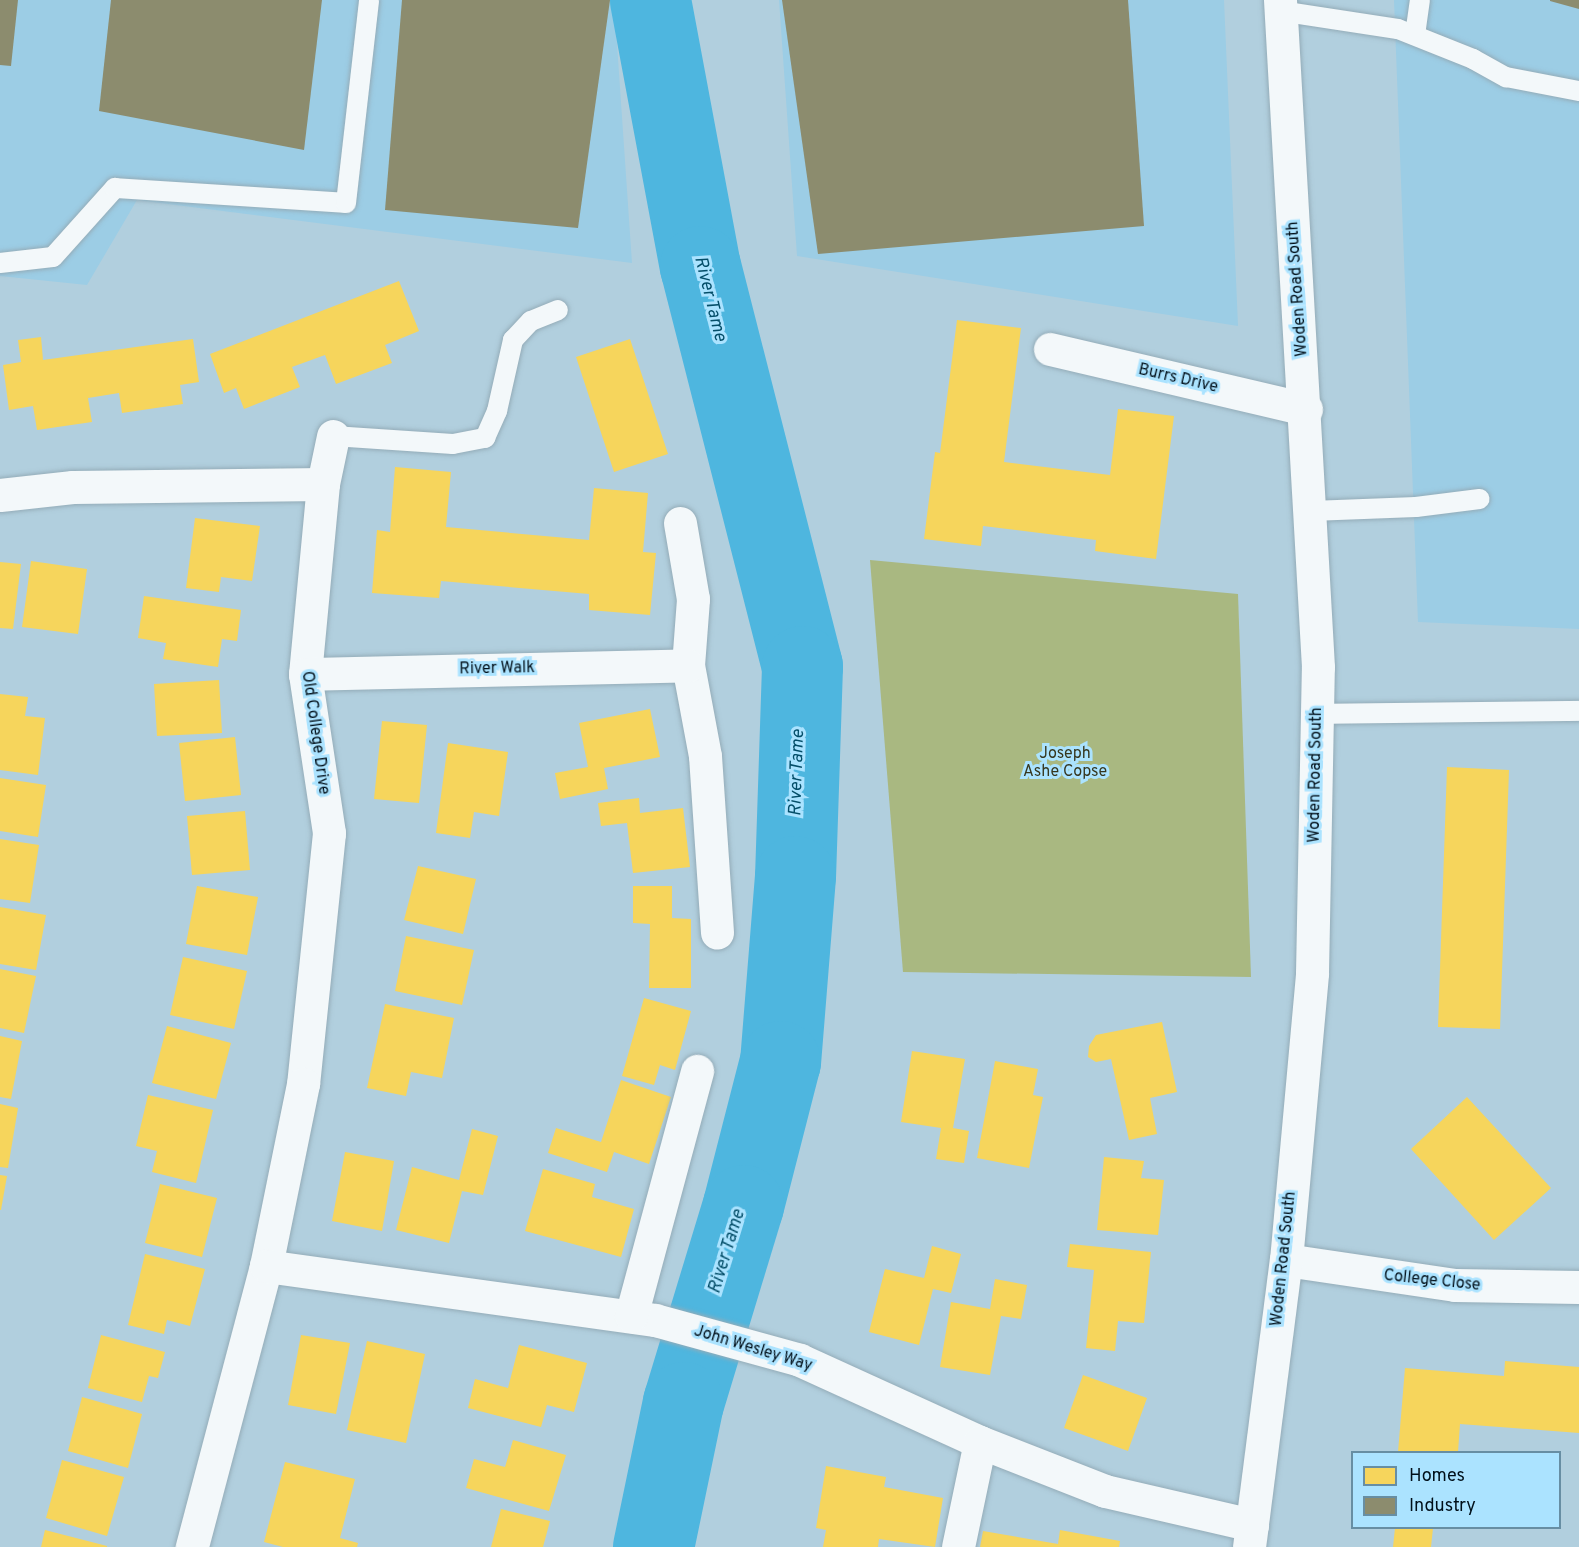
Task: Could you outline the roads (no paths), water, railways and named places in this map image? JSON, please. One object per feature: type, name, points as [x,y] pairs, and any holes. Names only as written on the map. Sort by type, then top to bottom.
[{"type":"street","name":"Woden Road South","points":[[1251,1536],[1286,1260],[1312,973],[1317,714],[1306,409],[1280,6]]},
{"type":"street","name":"Burrs Drive","points":[[1050,349],[1306,409]]},
{"type":"street","name":"Old College Drive","points":[[192,1547],[266,1266],[303,1084],[329,832],[305,674],[323,484],[333,436]]},
{"type":"street","points":[[0,495],[73,487],[323,484]]},
{"type":"street","points":[[680,523],[693,599],[688,665],[705,756],[717,933]]},
{"type":"street","name":"River Walk","points":[[305,674],[688,665]]},
{"type":"street","points":[[643,1318],[697,1071]]},
{"type":"street","name":"College Close","points":[[1286,1260],[1455,1285],[1579,1287]]},
{"type":"street","name":"John Wesley Way","points":[[266,1266],[643,1318],[800,1360],[980,1442],[1105,1491],[1251,1536]]},
{"type":"street","points":[[958,1547],[980,1442]]},
{"type":"lane","points":[[0,262],[53,257],[114,188],[346,203],[369,0]]},
{"type":"lane","points":[[1415,35],[1420,0]]},
{"type":"lane","points":[[1280,6],[1398,29],[1473,58],[1506,77],[1579,91]]},
{"type":"lane","points":[[333,436],[453,444],[485,438],[497,411],[513,340],[531,321],[558,310]]},
{"type":"lane","points":[[1311,511],[1406,508],[1479,499]]},
{"type":"lane","points":[[1317,714],[1579,711]]},
{"type":"waterway","name":"River Tame","points":[[650,0],[700,266],[802,666],[795,876],[780,1061],[743,1205],[683,1402],[653,1547]]},
{"type":"park label","name":"Joseph Ashe Copse","points":[[1065,763]]}]
